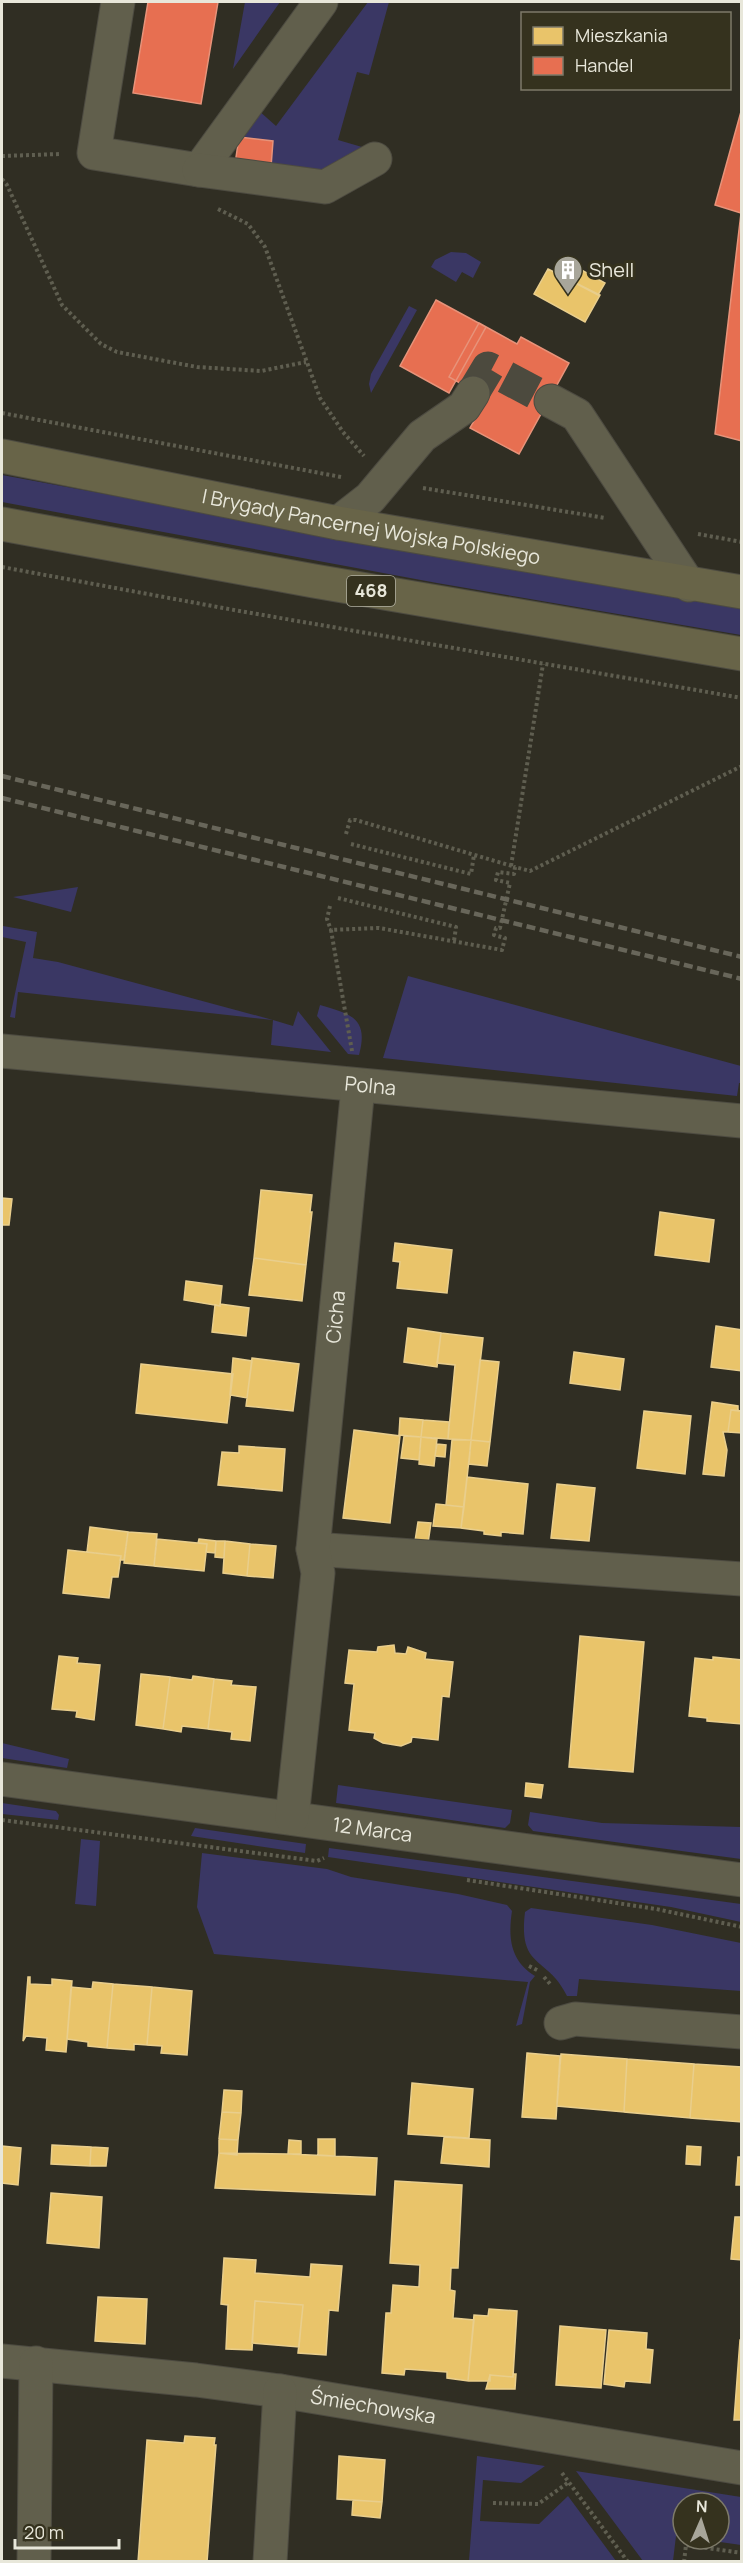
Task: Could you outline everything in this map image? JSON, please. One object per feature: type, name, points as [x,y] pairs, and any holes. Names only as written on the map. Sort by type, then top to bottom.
[{"type":"main road","name":"I Brygady Pancernej Wojska Polskiego","points":[[2,456],[338,524],[741,592]]},
{"type":"main road","name":"468","points":[[2,524],[314,581],[741,654]]},
{"type":"street","points":[[118,2],[94,153],[325,187],[375,159]]},
{"type":"street","points":[[200,170],[321,2]]},
{"type":"street","points":[[338,524],[370,498],[422,436],[464,407],[473,393]]},
{"type":"street","points":[[551,401],[577,415],[689,585]]},
{"type":"street","name":"Polna","points":[[2,1052],[741,1121]]},
{"type":"street","name":"Cicha","points":[[292,1818],[318,1573],[313,1549],[358,1087]]},
{"type":"street","points":[[313,1549],[741,1579]]},
{"type":"street","name":"12 Marca","points":[[2,1779],[741,1880]]},
{"type":"street","points":[[561,2023],[576,2019],[741,2032]]},
{"type":"street","name":"Śmiechowska","points":[[2,2361],[280,2391],[741,2468]]},
{"type":"street","points":[[34,2562],[36,2363]]},
{"type":"street","points":[[270,2562],[280,2391]]},
{"type":"path","points":[[2,156],[94,153]]},
{"type":"path","points":[[2,179],[8,185],[62,305],[101,344],[117,352],[197,367],[261,370],[306,362]]},
{"type":"path","points":[[214,208],[248,224],[265,247],[320,398],[343,432],[368,460]]},
{"type":"path","points":[[2,567],[741,698]]},
{"type":"path","points":[[331,930],[379,928],[502,950],[505,938],[494,935],[496,928],[500,928],[510,883],[496,880],[498,872],[514,874],[513,867],[543,664]]},
{"type":"path","points":[[346,834],[350,820],[356,820],[530,871],[741,766]]},
{"type":"path","points":[[351,844],[471,874],[474,855]]},
{"type":"path","points":[[338,898],[456,927],[454,942]]},
{"type":"path","points":[[330,906],[327,919],[331,930],[358,1087]]},
{"type":"path","points":[[2,1820],[317,1861],[329,1856]]},
{"type":"path","points":[[465,1880],[656,1909],[741,1927]]},
{"type":"path","points":[[529,1966],[539,1971]]},
{"type":"path","points":[[544,1977],[551,1985]]},
{"type":"path","points":[[559,2468],[628,2562]]},
{"type":"path","points":[[493,2503],[538,2504],[569,2482]]},
{"type":"path","points":[[684,2562],[686,2544],[741,2553]]},
{"type":"shaded area","points":[[245,2],[280,2],[233,69]]},
{"type":"shaded area","points":[[368,2],[389,2],[369,75],[357,72],[338,140],[362,147],[339,163],[309,175],[271,167],[273,141],[239,137],[258,110],[276,126]]},
{"type":"shaded area","points":[[451,252],[466,253],[481,262],[473,278],[462,272],[456,282],[431,267],[435,260]]},
{"type":"shaded area","points":[[409,306],[417,310],[371,393],[369,384],[371,374]]},
{"type":"shaded area","points":[[2,475],[440,556],[741,608],[741,635],[437,583],[2,502]]},
{"type":"shaded area","points":[[78,887],[71,912],[13,897]]},
{"type":"shaded area","points":[[3,926],[37,932],[33,958],[58,962],[273,1020],[18,992],[15,1018],[10,1017],[26,942],[2,937]]},
{"type":"shaded area","points":[[408,976],[741,1066],[741,1083],[739,1083],[737,1096],[383,1058]]},
{"type":"shaded area","points":[[320,1005],[349,1015],[359,1025],[361,1043],[359,1055],[348,1054],[317,1016]]},
{"type":"shaded area","points":[[298,1011],[331,1052],[271,1045],[273,1020],[293,1026]]},
{"type":"shaded area","points":[[2,1743],[69,1759],[67,1768],[2,1758]]},
{"type":"shaded area","points":[[338,1785],[512,1810],[510,1823],[505,1828],[336,1803]]},
{"type":"shaded area","points":[[2,1803],[56,1811],[59,1815],[58,1820],[2,1814]]},
{"type":"shaded area","points":[[530,1812],[602,1823],[741,1827],[741,1859],[533,1831],[528,1825]]},
{"type":"shaded area","points":[[195,1828],[306,1844],[305,1853],[191,1836]]},
{"type":"shaded area","points":[[81,1839],[100,1841],[96,1906],[75,1904]]},
{"type":"shaded area","points":[[329,1848],[741,1904],[741,1922],[671,1907],[328,1857]]},
{"type":"shaded area","points":[[202,1853],[327,1869],[351,1877],[458,1894],[507,1905],[512,1911],[510,1930],[516,1956],[520,1963],[535,1976],[530,1982],[522,2024],[516,2026],[528,1982],[214,1954],[197,1907]]},
{"type":"shaded area","points":[[531,1908],[652,1925],[741,1943],[741,1991],[579,1979],[577,1996],[567,1996],[559,1983],[530,1953],[526,1944],[525,1912]]},
{"type":"shaded area","points":[[477,2456],[545,2466],[521,2483],[483,2480],[480,2521],[539,2524],[568,2496],[616,2561],[469,2561]]},
{"type":"shaded area","points":[[576,2471],[703,2491],[671,2491],[673,2561],[643,2561]]},
{"type":"shaded area","points":[[731,2495],[741,2497],[741,2545],[731,2544]]},
{"type":"building: Mieszkania","points":[[576,267],[605,283],[598,295],[569,280]]},
{"type":"building: Mieszkania","name":"Shell","points":[[548,269],[600,295],[585,322],[534,294]]},
{"type":"building: Mieszkania","points":[[261,1190],[312,1195],[306,1265],[254,1258]]},
{"type":"building: Mieszkania","points":[[2,1198],[12,1199],[9,1225],[2,1225]]},
{"type":"building: Mieszkania","points":[[660,1212],[714,1220],[709,1262],[655,1255]]},
{"type":"building: Mieszkania","points":[[395,1243],[452,1250],[447,1293],[397,1288],[400,1262],[393,1261]]},
{"type":"building: Mieszkania","points":[[254,1258],[306,1265],[302,1301],[249,1295]]},
{"type":"building: Mieszkania","points":[[186,1281],[222,1286],[220,1306],[184,1300]]},
{"type":"building: Mieszkania","points":[[220,1304],[249,1308],[246,1336],[212,1332],[215,1305],[220,1306]]},
{"type":"building: Mieszkania","points":[[716,1326],[742,1330],[742,1371],[711,1367]]},
{"type":"building: Mieszkania","points":[[408,1328],[441,1333],[437,1367],[404,1362]]},
{"type":"building: Mieszkania","points":[[441,1333],[483,1338],[471,1440],[448,1439],[455,1365],[437,1363]]},
{"type":"building: Mieszkania","points":[[574,1352],[624,1359],[620,1390],[570,1383]]},
{"type":"building: Mieszkania","points":[[233,1358],[252,1361],[247,1398],[230,1395]]},
{"type":"building: Mieszkania","points":[[252,1358],[299,1364],[293,1411],[246,1406]]},
{"type":"building: Mieszkania","points":[[480,1360],[499,1362],[490,1442],[471,1440]]},
{"type":"building: Mieszkania","points":[[141,1364],[233,1374],[227,1423],[136,1413]]},
{"type":"building: Mieszkania","points":[[712,1402],[738,1406],[738,1411],[731,1410],[728,1432],[723,1432],[727,1450],[724,1476],[703,1474]]},
{"type":"building: Mieszkania","points":[[731,1410],[742,1411],[742,1433],[728,1432]]},
{"type":"building: Mieszkania","points":[[644,1411],[691,1416],[685,1474],[637,1468]]},
{"type":"building: Mieszkania","points":[[400,1418],[423,1420],[421,1437],[399,1435]]},
{"type":"building: Mieszkania","points":[[423,1420],[449,1422],[448,1439],[421,1437]]},
{"type":"building: Mieszkania","points":[[354,1430],[400,1436],[390,1523],[343,1518]]},
{"type":"building: Mieszkania","points":[[404,1436],[421,1437],[419,1460],[401,1458]]},
{"type":"building: Mieszkania","points":[[421,1437],[437,1439],[434,1466],[419,1464]]},
{"type":"building: Mieszkania","points":[[452,1440],[471,1440],[464,1507],[446,1505]]},
{"type":"building: Mieszkania","points":[[471,1440],[490,1442],[487,1466],[469,1464]]},
{"type":"building: Mieszkania","points":[[437,1444],[446,1445],[445,1457],[435,1456]]},
{"type":"building: Mieszkania","points":[[239,1446],[285,1449],[282,1491],[218,1485],[222,1452],[239,1453]]},
{"type":"building: Mieszkania","points":[[467,1477],[528,1484],[523,1534],[501,1532],[501,1536],[461,1528]]},
{"type":"building: Mieszkania","points":[[557,1484],[595,1488],[589,1541],[551,1538]]},
{"type":"building: Mieszkania","points":[[436,1504],[464,1507],[461,1528],[433,1526]]},
{"type":"building: Mieszkania","points":[[418,1522],[431,1523],[428,1543],[415,1541]]},
{"type":"building: Mieszkania","points":[[90,1527],[128,1532],[124,1560],[120,1560],[121,1556],[87,1552]]},
{"type":"building: Mieszkania","points":[[128,1532],[157,1534],[154,1566],[124,1563]]},
{"type":"building: Mieszkania","points":[[157,1539],[207,1544],[204,1571],[154,1566]]},
{"type":"building: Mieszkania","points":[[199,1539],[216,1541],[215,1553],[206,1552],[207,1544],[198,1543]]},
{"type":"building: Mieszkania","points":[[216,1541],[225,1541],[224,1558],[215,1557]]},
{"type":"building: Mieszkania","points":[[225,1541],[250,1544],[247,1576],[223,1573]]},
{"type":"building: Mieszkania","points":[[250,1544],[276,1546],[273,1578],[247,1576]]},
{"type":"building: Mieszkania","points":[[68,1550],[121,1556],[118,1577],[112,1577],[109,1598],[63,1593]]},
{"type":"building: Mieszkania","points":[[580,1636],[644,1642],[633,1772],[569,1767]]},
{"type":"building: Mieszkania","points":[[394,1645],[395,1653],[406,1654],[408,1647],[426,1653],[425,1659],[453,1662],[449,1697],[442,1696],[438,1740],[412,1737],[411,1742],[401,1746],[383,1743],[374,1738],[375,1733],[349,1730],[354,1684],[345,1683],[349,1650],[377,1652],[378,1647]]},
{"type":"building: Mieszkania","points":[[59,1656],[78,1658],[77,1663],[100,1665],[94,1720],[76,1717],[77,1711],[52,1709]]},
{"type":"building: Mieszkania","points":[[713,1657],[742,1660],[742,1724],[707,1721],[707,1718],[689,1716],[695,1658],[713,1660]]},
{"type":"building: Mieszkania","points":[[141,1674],[170,1677],[163,1729],[136,1725]]},
{"type":"building: Mieszkania","points":[[193,1676],[214,1679],[208,1729],[182,1726],[181,1732],[163,1729],[170,1677],[192,1680]]},
{"type":"building: Mieszkania","points":[[214,1679],[232,1681],[231,1685],[256,1687],[250,1741],[231,1739],[232,1732],[208,1729]]},
{"type":"building: Mieszkania","points":[[526,1783],[543,1785],[541,1798],[525,1796]]},
{"type":"building: Mieszkania","points":[[28,1977],[30,1977],[30,1984],[52,1985],[52,1979],[72,1981],[66,2052],[46,2050],[47,2038],[26,2036],[23,2041]]},
{"type":"building: Mieszkania","points":[[93,1982],[113,1984],[107,2048],[88,2046],[88,2042],[67,2039],[71,1987],[92,1989]]},
{"type":"building: Mieszkania","points":[[113,1984],[152,1987],[147,2045],[134,2044],[134,2050],[107,2048]]},
{"type":"building: Mieszkania","points":[[152,1987],[192,1991],[187,2055],[161,2053],[162,2046],[147,2045]]},
{"type":"building: Mieszkania","points":[[527,2053],[560,2056],[556,2119],[522,2117]]},
{"type":"building: Mieszkania","points":[[561,2054],[627,2059],[624,2112],[557,2106]]},
{"type":"building: Mieszkania","points":[[627,2059],[694,2064],[690,2118],[624,2112]]},
{"type":"building: Mieszkania","points":[[694,2064],[742,2067],[742,2122],[690,2118]]},
{"type":"building: Mieszkania","points":[[412,2083],[473,2089],[469,2138],[408,2134]]},
{"type":"building: Mieszkania","points":[[224,2090],[242,2091],[241,2113],[222,2112]]},
{"type":"building: Mieszkania","points":[[222,2112],[241,2113],[238,2140],[219,2139]]},
{"type":"building: Mieszkania","points":[[444,2137],[490,2140],[489,2167],[441,2163]]},
{"type":"building: Mieszkania","points":[[219,2139],[238,2140],[237,2155],[219,2153]]},
{"type":"building: Mieszkania","points":[[318,2139],[335,2139],[335,2156],[318,2155]]},
{"type":"building: Mieszkania","points":[[289,2140],[301,2141],[301,2154],[288,2154]]},
{"type":"building: Mieszkania","points":[[52,2145],[91,2147],[90,2166],[51,2164]]},
{"type":"building: Mieszkania","points":[[2,2146],[21,2148],[18,2185],[2,2183]]},
{"type":"building: Mieszkania","points":[[687,2146],[701,2147],[700,2165],[686,2164]]},
{"type":"building: Mieszkania","points":[[91,2147],[108,2148],[106,2166],[90,2166]]},
{"type":"building: Mieszkania","points":[[219,2153],[377,2158],[375,2195],[215,2188]]},
{"type":"building: Mieszkania","points":[[738,2157],[742,2157],[742,2185],[736,2185]]},
{"type":"building: Mieszkania","points":[[395,2181],[462,2185],[458,2268],[451,2268],[450,2290],[455,2291],[453,2318],[474,2320],[468,2381],[447,2378],[447,2372],[405,2369],[404,2375],[382,2373],[386,2313],[391,2313],[393,2285],[419,2287],[420,2265],[390,2263]]},
{"type":"building: Mieszkania","points":[[51,2193],[102,2197],[99,2248],[47,2243]]},
{"type":"building: Mieszkania","points":[[735,2217],[742,2217],[742,2260],[731,2259]]},
{"type":"building: Mieszkania","points":[[224,2258],[256,2260],[255,2273],[310,2277],[311,2264],[342,2266],[338,2311],[329,2310],[326,2355],[298,2353],[303,2305],[255,2301],[252,2350],[226,2349],[228,2305],[221,2304]]},
{"type":"building: Mieszkania","points":[[98,2297],[147,2299],[145,2344],[95,2341]]},
{"type":"building: Mieszkania","points":[[255,2301],[303,2305],[299,2347],[252,2343]]},
{"type":"building: Mieszkania","points":[[489,2309],[517,2311],[513,2377],[490,2375],[490,2381],[468,2381],[474,2315],[488,2316]]},
{"type":"building: Mieszkania","points":[[560,2326],[606,2330],[601,2388],[556,2385]]},
{"type":"building: Mieszkania","points":[[609,2330],[647,2333],[646,2349],[653,2350],[650,2383],[625,2381],[624,2387],[604,2384]]},
{"type":"building: Mieszkania","points":[[740,2340],[742,2340],[742,2420],[734,2420]]},
{"type":"building: Mieszkania","points":[[513,2374],[516,2374],[515,2389],[486,2389],[490,2375],[513,2377]]},
{"type":"building: Mieszkania","points":[[185,2436],[215,2438],[207,2562],[138,2562],[147,2440],[184,2443]]},
{"type":"building: Mieszkania","points":[[339,2456],[385,2460],[382,2502],[337,2499]]},
{"type":"building: Mieszkania","points":[[353,2500],[382,2502],[380,2518],[352,2515]]},
{"type":"building: Handel","points":[[148,2],[218,2],[201,104],[133,93]]},
{"type":"building: Handel","points":[[742,108],[742,441],[715,434],[741,213],[715,205]]},
{"type":"building: Handel","points":[[239,137],[273,141],[271,167],[235,164]]},
{"type":"building: Handel","points":[[436,300],[486,327],[449,393],[400,366]]},
{"type":"building: Handel","points":[[479,323],[517,344],[521,337],[569,363],[519,454],[470,428],[487,398],[449,377]]},
{"type":"tunnel","points":[[473,393],[488,368],[551,401]]},
{"type":"railway","points":[[2,776],[742,957]]},
{"type":"railway","points":[[2,798],[742,979]]},
{"type":"place","name":"Shell","points":[[568,296]]}]
